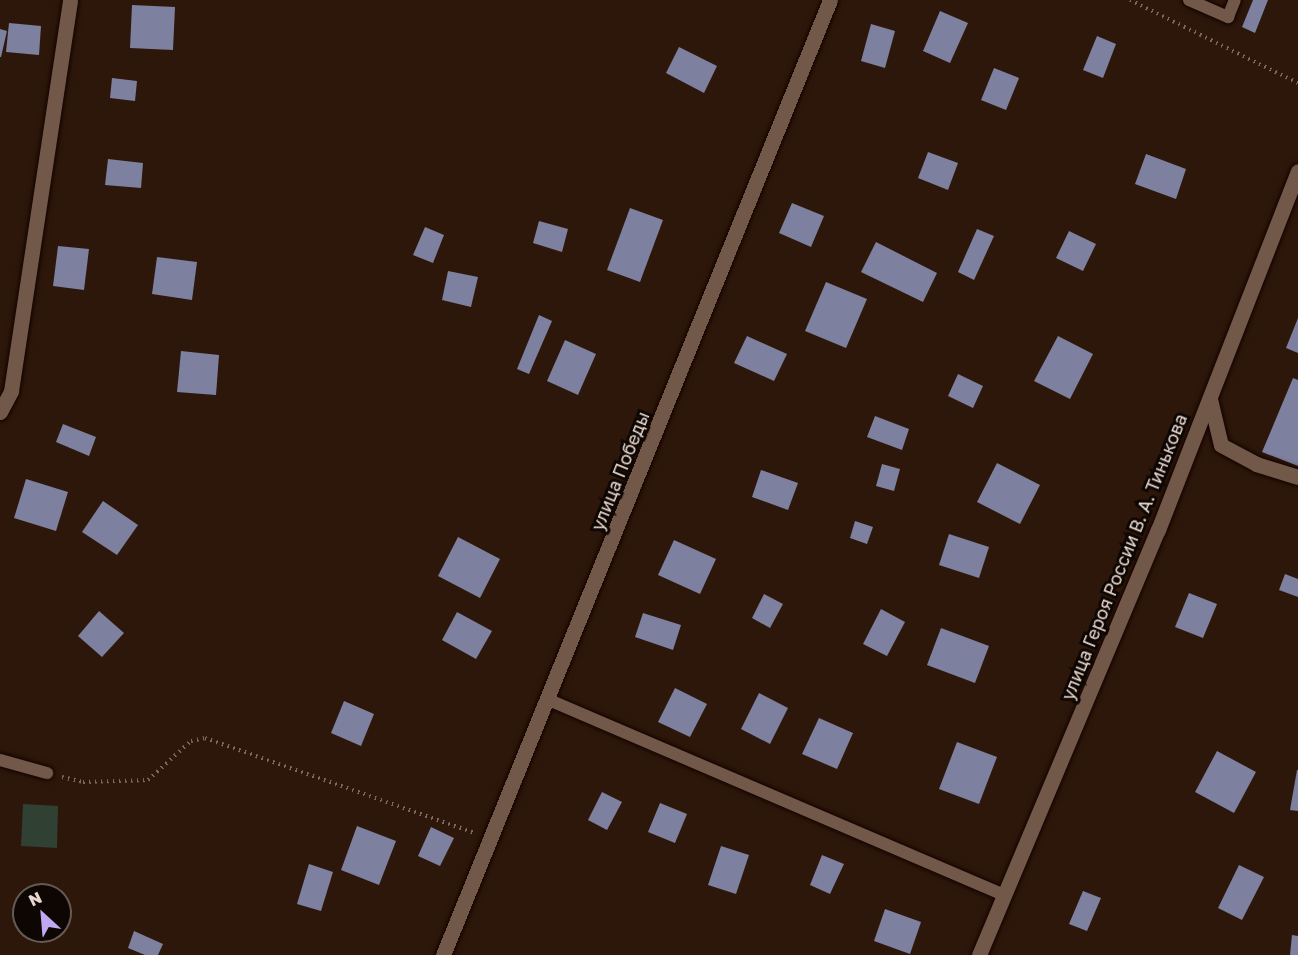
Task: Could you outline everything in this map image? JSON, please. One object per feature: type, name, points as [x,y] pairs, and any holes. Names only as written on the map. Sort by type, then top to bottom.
[{"type":"street","points":[[0,412],[11,391],[70,0]]},
{"type":"street","name":"улица Победы","points":[[442,955],[549,700],[830,0]]},
{"type":"street","name":"улица Героя России В. А. Тинькова","points":[[979,955],[1210,399],[1298,171]]},
{"type":"street","points":[[1210,399],[1221,445],[1256,464],[1298,477]]},
{"type":"lane","points":[[1189,0],[1228,18],[1235,0]]},
{"type":"lane","points":[[549,700],[1004,895]]},
{"type":"lane","points":[[0,760],[47,773]]},
{"type":"path","points":[[1130,0],[1298,83]]},
{"type":"path","points":[[83,782],[148,780],[191,741],[206,738],[370,793],[490,839]]},
{"type":"green space","points":[[23,804],[58,806],[57,848],[21,846]]},
{"type":"building","points":[[1253,0],[1268,0],[1255,33],[1242,27]]},
{"type":"building","points":[[132,5],[175,7],[173,50],[130,48]]},
{"type":"building","points":[[940,11],[968,23],[950,63],[923,51]]},
{"type":"building","points":[[9,23],[41,26],[39,55],[6,52]]},
{"type":"building","points":[[871,24],[895,31],[885,68],[861,61]]},
{"type":"building","points":[[0,29],[7,31],[1,57],[0,57]]},
{"type":"building","points":[[1097,36],[1116,44],[1103,78],[1083,70]]},
{"type":"building","points":[[679,47],[717,66],[704,93],[666,73]]},
{"type":"building","points":[[994,68],[1019,78],[1006,110],[981,100]]},
{"type":"building","points":[[112,78],[137,81],[135,101],[110,98]]},
{"type":"building","points":[[928,152],[958,163],[948,190],[918,178]]},
{"type":"building","points":[[1146,154],[1186,169],[1176,199],[1135,184]]},
{"type":"building","points":[[108,159],[143,163],[141,188],[105,185]]},
{"type":"building","points":[[792,203],[824,216],[811,247],[779,233]]},
{"type":"building","points":[[630,208],[663,220],[640,282],[607,270]]},
{"type":"building","points":[[539,221],[568,229],[562,252],[533,243]]},
{"type":"building","points":[[425,227],[444,235],[433,263],[413,255]]},
{"type":"building","points":[[977,229],[994,236],[974,280],[958,272]]},
{"type":"building","points":[[1069,231],[1096,244],[1083,271],[1056,258]]},
{"type":"building","points":[[876,242],[937,273],[923,302],[861,272]]},
{"type":"building","points":[[58,246],[89,249],[84,290],[53,286]]},
{"type":"building","points":[[157,257],[197,262],[192,300],[152,294]]},
{"type":"building","points":[[448,271],[478,277],[471,307],[442,300]]},
{"type":"building","points":[[826,282],[867,299],[846,348],[805,331]]},
{"type":"building","points":[[539,315],[552,321],[529,374],[517,369]]},
{"type":"building","points":[[1298,318],[1298,353],[1286,348]]},
{"type":"building","points":[[747,336],[787,354],[774,381],[734,363]]},
{"type":"building","points":[[1058,336],[1093,354],[1070,399],[1034,381]]},
{"type":"building","points":[[565,340],[596,354],[578,395],[547,381]]},
{"type":"building","points":[[181,351],[219,355],[216,395],[177,392]]},
{"type":"building","points":[[958,374],[983,386],[973,408],[948,396]]},
{"type":"building","points":[[1293,378],[1298,380],[1298,466],[1262,452]]},
{"type":"building","points":[[875,416],[909,429],[902,450],[867,437]]},
{"type":"building","points":[[63,424],[96,437],[89,456],[56,442]]},
{"type":"building","points":[[997,463],[1040,485],[1020,524],[977,502]]},
{"type":"building","points":[[882,464],[900,469],[894,491],[876,486]]},
{"type":"building","points":[[761,470],[798,483],[788,510],[752,497]]},
{"type":"building","points":[[26,479],[68,492],[56,531],[14,518]]},
{"type":"building","points":[[103,501],[138,525],[117,555],[82,532]]},
{"type":"building","points":[[855,521],[873,527],[867,544],[850,538]]},
{"type":"building","points":[[949,534],[989,547],[979,578],[939,565]]},
{"type":"building","points":[[458,537],[500,559],[480,598],[438,576]]},
{"type":"building","points":[[674,540],[716,559],[700,594],[658,575]]},
{"type":"building","points":[[1285,574],[1298,579],[1298,597],[1279,590]]},
{"type":"building","points":[[1189,593],[1217,604],[1203,638],[1175,627]]},
{"type":"building","points":[[764,594],[783,604],[770,628],[752,618]]},
{"type":"building","points":[[881,609],[905,622],[887,656],[863,644]]},
{"type":"building","points":[[99,611],[124,633],[102,657],[78,636]]},
{"type":"building","points":[[457,612],[492,631],[476,659],[442,640]]},
{"type":"building","points":[[643,613],[681,625],[673,650],[635,637]]},
{"type":"building","points":[[941,628],[989,646],[975,683],[927,665]]},
{"type":"building","points":[[675,688],[707,704],[690,737],[658,722]]},
{"type":"building","points":[[759,693],[788,708],[770,744],[741,729]]},
{"type":"building","points":[[344,701],[374,714],[361,746],[331,733]]},
{"type":"building","points":[[819,718],[853,733],[837,769],[802,754]]},
{"type":"building","points":[[957,742],[997,757],[979,804],[939,789]]},
{"type":"building","points":[[1217,751],[1256,772],[1234,813],[1195,792]]},
{"type":"building","points":[[1298,770],[1298,811],[1290,810]]},
{"type":"building","points":[[602,792],[622,802],[607,830],[588,820]]},
{"type":"building","points":[[660,803],[687,814],[675,843],[648,832]]},
{"type":"building","points":[[357,826],[396,841],[379,885],[341,870]]},
{"type":"building","points":[[431,827],[454,838],[440,866],[418,856]]},
{"type":"building","points":[[721,846],[749,855],[736,894],[708,885]]},
{"type":"building","points":[[822,855],[844,864],[830,894],[810,885]]},
{"type":"building","points":[[309,864],[333,872],[321,911],[297,904]]},
{"type":"building","points":[[1239,865],[1264,877],[1242,920],[1218,908]]},
{"type":"building","points":[[1083,891],[1101,898],[1087,931],[1069,924]]},
{"type":"building","points":[[885,909],[921,922],[910,954],[874,941]]},
{"type":"building","points":[[134,931],[163,944],[158,955],[145,955],[128,948]]},
{"type":"building","points":[[1292,935],[1298,936],[1298,955],[1290,955]]}]
